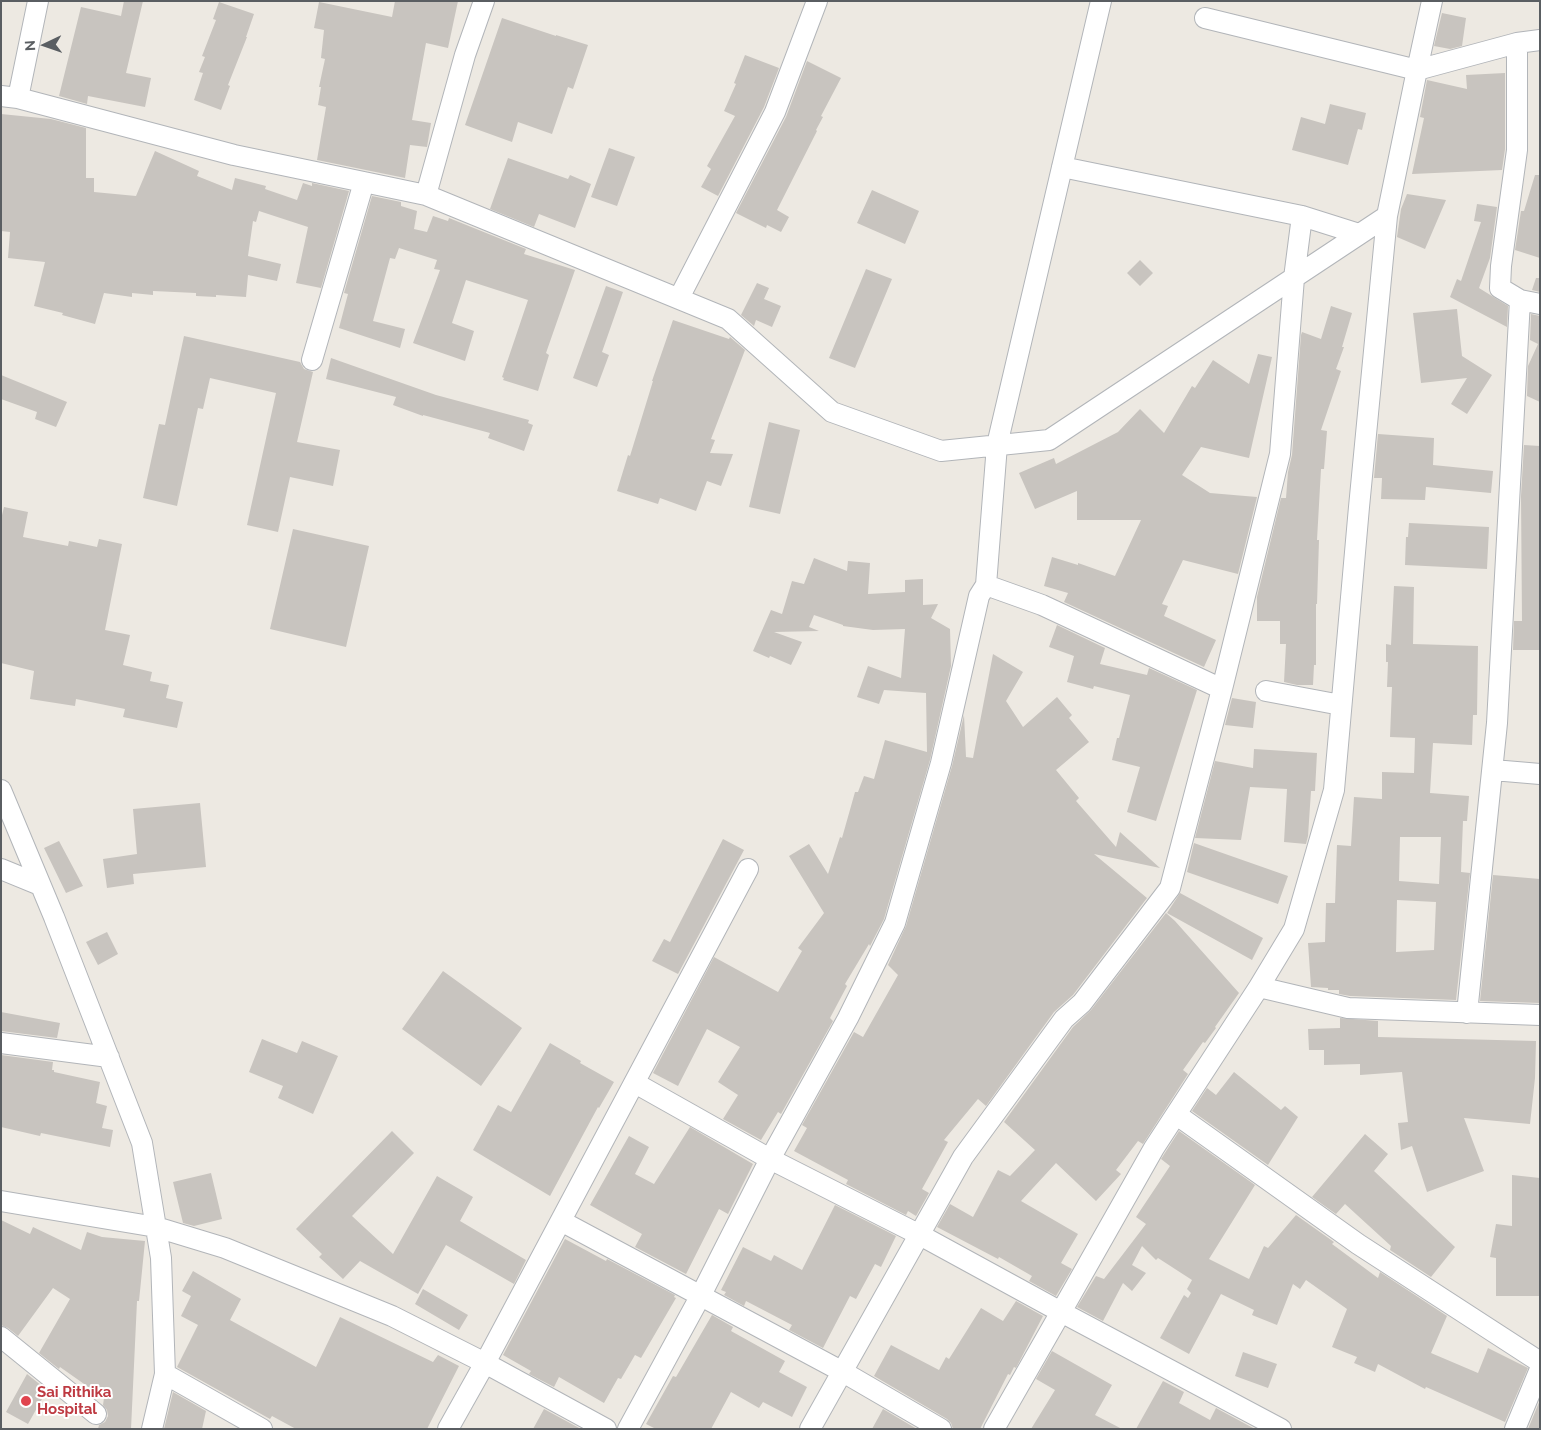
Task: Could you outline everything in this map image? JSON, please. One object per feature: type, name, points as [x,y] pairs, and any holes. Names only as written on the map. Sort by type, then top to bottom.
[{"type":"street","points":[[38,1],[9,97],[234,155],[426,195],[728,318],[832,412],[941,450],[1048,440],[1387,216]]},
{"type":"street","points":[[426,195],[465,55],[484,1]]},
{"type":"street","points":[[679,298],[775,112],[817,1]]},
{"type":"street","points":[[628,1429],[701,1295],[770,1159],[848,1018],[895,922],[941,763],[979,596],[986,585],[996,445],[1100,1]]},
{"type":"street","points":[[994,1429],[1154,1148],[1294,929],[1334,790],[1387,216],[1432,1]]},
{"type":"street","points":[[1205,18],[1417,70],[1517,43],[1540,40]]},
{"type":"street","points":[[1517,43],[1517,150],[1501,266],[1500,288],[1520,300],[1540,304]]},
{"type":"street","points":[[1062,167],[1302,216],[1359,234]]},
{"type":"street","points":[[312,360],[364,182]]},
{"type":"street","points":[[810,1429],[920,1236],[962,1157],[1064,1019],[1082,1003],[1170,888],[1222,689],[1280,454],[1294,278],[1302,216]]},
{"type":"street","points":[[1467,1013],[1497,723],[1520,300]]},
{"type":"street","points":[[986,585],[1042,605],[1222,689]]},
{"type":"street","points":[[1266,691],[1341,705]]},
{"type":"street","points":[[1493,770],[1540,774]]},
{"type":"street","points":[[1,790],[142,1143],[161,1258],[165,1374],[152,1429]]},
{"type":"street","points":[[1,869],[40,885]]},
{"type":"street","points":[[448,1429],[748,869]]},
{"type":"street","points":[[1259,986],[1348,1008],[1540,1016]]},
{"type":"street","points":[[1,1043],[109,1057]]},
{"type":"street","points":[[635,1083],[770,1159],[920,1236],[1281,1429]]},
{"type":"street","points":[[1176,1115],[1358,1244],[1540,1362]]},
{"type":"street","points":[[1,1201],[156,1227],[225,1248],[392,1316],[485,1363],[606,1429]]},
{"type":"street","points":[[561,1220],[843,1372],[941,1429]]},
{"type":"street","points":[[1,1337],[96,1414]]},
{"type":"street","points":[[1515,1429],[1540,1369]]},
{"type":"street","points":[[165,1374],[262,1429]]},
{"type":"building","points":[[124,1],[143,1],[126,73],[151,78],[145,107],[88,96],[87,104],[59,96],[81,7],[121,16]]},
{"type":"building","points":[[395,1],[458,1],[448,48],[426,43],[412,120],[431,123],[427,147],[410,145],[405,178],[317,160],[326,107],[318,105],[321,87],[319,87],[325,59],[321,58],[324,30],[314,28],[319,2],[392,17]]},
{"type":"building","points":[[219,2],[254,14],[228,85],[230,86],[221,110],[194,100],[203,73],[199,72],[205,57],[202,56],[216,20],[213,19]]},
{"type":"building","points":[[1442,13],[1466,18],[1462,46],[1450,49],[1434,46]]},
{"type":"building","points":[[502,18],[588,45],[573,89],[568,87],[552,134],[518,122],[512,142],[465,125]]},
{"type":"building","points":[[745,55],[779,68],[764,107],[718,196],[701,187],[711,169],[707,166],[735,116],[724,111],[736,84],[734,83]]},
{"type":"building","points":[[807,61],[841,78],[821,116],[823,117],[817,131],[777,210],[789,217],[781,232],[767,225],[766,228],[736,213],[786,117]]},
{"type":"building","points":[[1505,73],[1505,149],[1502,170],[1412,174],[1424,118],[1420,117],[1427,80],[1467,89],[1466,75]]},
{"type":"building","points":[[1330,104],[1366,113],[1362,130],[1358,129],[1348,165],[1292,150],[1301,117],[1325,124]]},
{"type":"building","points":[[1,114],[51,119],[86,128],[86,178],[94,178],[94,192],[136,196],[155,151],[199,171],[197,176],[232,190],[235,178],[266,186],[265,189],[297,200],[303,183],[312,186],[312,183],[349,191],[321,288],[296,283],[308,227],[259,211],[256,222],[253,221],[248,256],[281,264],[277,281],[248,275],[246,297],[196,296],[196,293],[153,291],[153,295],[132,293],[132,297],[104,293],[95,324],[34,306],[45,262],[8,258],[10,232],[1,231]]},
{"type":"building","points":[[609,148],[635,157],[617,206],[591,197]]},
{"type":"building","points":[[508,158],[568,179],[570,175],[591,184],[575,228],[539,214],[534,227],[490,209]]},
{"type":"building","points":[[1535,175],[1540,175],[1540,258],[1515,250],[1521,211],[1524,211]]},
{"type":"building","points":[[872,190],[919,211],[905,244],[857,223]]},
{"type":"building","points":[[1407,194],[1446,200],[1425,249],[1397,237],[1401,209]]},
{"type":"building","points":[[372,196],[401,202],[401,206],[417,211],[414,229],[427,232],[433,216],[448,221],[449,218],[526,249],[524,254],[575,270],[546,353],[549,355],[538,391],[503,380],[504,378],[502,377],[528,300],[466,280],[452,323],[474,331],[465,361],[413,343],[440,270],[434,269],[437,260],[399,248],[395,259],[390,258],[373,321],[405,329],[400,348],[339,328],[348,294],[344,293]]},
{"type":"building","points":[[1477,204],[1497,207],[1490,258],[1479,288],[1508,306],[1507,327],[1450,297],[1457,279],[1461,281],[1481,222],[1474,221]]},
{"type":"building","points":[[1140,260],[1153,273],[1140,286],[1127,273]]},
{"type":"building","points":[[866,269],[892,279],[855,368],[829,358]]},
{"type":"building","points":[[1536,278],[1540,278],[1540,292],[1532,290]]},
{"type":"building","points":[[757,283],[769,288],[764,299],[781,306],[772,327],[756,320],[754,326],[741,315]]},
{"type":"building","points":[[606,286],[623,292],[602,352],[609,355],[597,387],[573,378]]},
{"type":"building","points":[[1331,306],[1352,313],[1342,347],[1344,347],[1336,369],[1341,371],[1321,430],[1327,431],[1324,469],[1321,469],[1317,540],[1319,540],[1316,665],[1314,665],[1313,685],[1297,685],[1284,682],[1286,644],[1280,644],[1280,621],[1257,621],[1257,597],[1281,498],[1286,498],[1288,472],[1292,455],[1301,335],[1302,332],[1321,339]]},
{"type":"building","points":[[1457,309],[1462,356],[1492,375],[1467,414],[1451,404],[1467,378],[1421,383],[1413,313]]},
{"type":"building","points":[[1531,314],[1540,316],[1540,402],[1527,396],[1528,366],[1538,344],[1530,340]]},
{"type":"building","points":[[673,320],[729,339],[730,337],[745,350],[711,439],[715,440],[710,453],[733,454],[721,486],[707,481],[696,511],[660,498],[658,504],[617,491]]},
{"type":"building","points":[[184,336],[300,362],[304,369],[313,372],[297,442],[340,450],[333,486],[290,477],[278,532],[247,525],[276,393],[210,378],[203,409],[198,408],[177,506],[143,498],[159,424],[165,425]]},
{"type":"building","points":[[1258,354],[1272,357],[1249,458],[1201,447],[1182,475],[1210,493],[1257,497],[1238,574],[1183,560],[1162,604],[1168,606],[1164,616],[1216,640],[1204,667],[1064,602],[1068,593],[1044,586],[1052,557],[1078,565],[1078,563],[1115,576],[1141,520],[1077,520],[1077,491],[1035,509],[1019,473],[1054,458],[1056,464],[1118,432],[1140,409],[1164,433],[1192,386],[1195,388],[1213,360],[1249,384]]},
{"type":"building","points":[[331,358],[436,395],[529,420],[528,423],[533,425],[524,451],[488,438],[490,433],[423,416],[393,405],[396,397],[326,379]]},
{"type":"building","points":[[1,375],[67,402],[56,427],[35,419],[37,412],[1,399]]},
{"type":"building","points":[[769,422],[800,430],[780,514],[749,507]]},
{"type":"building","points":[[1378,434],[1434,438],[1433,465],[1493,471],[1491,493],[1426,487],[1425,500],[1381,499],[1382,478],[1374,478]]},
{"type":"building","points":[[1524,445],[1540,446],[1540,650],[1513,650],[1514,621],[1522,621],[1521,496]]},
{"type":"building","points":[[4,507],[28,512],[23,537],[68,546],[69,541],[97,547],[99,539],[122,544],[105,630],[130,635],[123,665],[152,672],[150,681],[169,685],[166,698],[183,702],[177,728],[123,717],[125,709],[76,699],[75,706],[30,699],[34,671],[1,663],[1,519]]},
{"type":"building","points":[[1409,523],[1489,527],[1487,569],[1405,565],[1406,537],[1408,537]]},
{"type":"building","points":[[293,529],[369,546],[346,647],[270,629]]},
{"type":"building","points":[[814,558],[847,571],[848,561],[870,563],[868,594],[905,592],[905,580],[923,579],[923,605],[938,604],[931,618],[950,629],[951,666],[930,760],[884,919],[870,946],[869,944],[845,984],[847,986],[830,1018],[833,1021],[781,1114],[778,1112],[761,1140],[723,1119],[738,1095],[718,1082],[740,1047],[707,1029],[678,1086],[653,1073],[714,957],[778,992],[802,951],[798,948],[824,913],[789,856],[809,844],[828,874],[840,837],[842,838],[855,792],[858,792],[864,776],[874,779],[885,740],[927,752],[926,693],[884,690],[879,704],[857,697],[868,666],[901,678],[905,629],[873,630],[843,626],[814,615],[809,627],[819,631],[774,632],[802,642],[791,665],[753,651],[771,610],[782,614],[792,581],[804,584]]},
{"type":"building","points":[[1394,586],[1414,587],[1413,644],[1478,646],[1477,715],[1473,715],[1472,745],[1433,743],[1430,793],[1469,796],[1467,821],[1463,821],[1461,872],[1470,873],[1456,1000],[1350,996],[1339,994],[1339,990],[1311,987],[1308,943],[1325,942],[1326,903],[1335,903],[1337,845],[1351,846],[1354,797],[1382,799],[1382,772],[1414,773],[1415,738],[1390,737],[1392,687],[1387,687],[1388,662],[1386,662],[1386,644],[1391,645]],"holes":[[[1400,837],[1441,837],[1439,884],[1399,881]],[[1397,900],[1436,902],[1434,950],[1396,952]]]},
{"type":"building","points":[[1057,625],[1105,648],[1100,664],[1147,675],[1149,668],[1197,690],[1156,821],[1127,812],[1140,767],[1112,760],[1130,695],[1094,686],[1093,689],[1067,682],[1074,656],[1049,647]]},
{"type":"building","points":[[993,654],[1023,672],[1006,701],[1023,727],[1057,697],[1072,715],[1069,718],[1089,742],[1056,770],[1079,798],[1076,801],[1116,847],[1120,832],[1160,868],[1094,854],[1147,898],[1073,995],[1054,1012],[986,1106],[978,1099],[944,1140],[948,1142],[922,1189],[929,1193],[916,1216],[908,1211],[906,1215],[846,1184],[848,1180],[794,1151],[807,1128],[802,1125],[854,1032],[863,1037],[898,975],[888,965],[906,926],[952,766],[964,715],[966,757],[973,758]]},
{"type":"building","points":[[1232,698],[1256,702],[1253,728],[1225,725]]},
{"type":"building","points":[[1254,749],[1317,753],[1315,791],[1311,791],[1306,844],[1284,842],[1287,789],[1250,787],[1241,840],[1195,838],[1215,761],[1253,768]]},
{"type":"building","points":[[200,803],[206,867],[133,874],[134,884],[107,888],[103,859],[137,854],[133,809]]},
{"type":"building","points":[[723,839],[744,850],[678,974],[652,961],[664,939],[670,942]]},
{"type":"building","points":[[59,841],[83,886],[66,893],[44,848]]},
{"type":"building","points":[[1194,843],[1288,876],[1278,904],[1187,872]]},
{"type":"building","points":[[1493,875],[1540,879],[1540,1003],[1480,1001]]},
{"type":"building","points":[[1180,893],[1263,938],[1252,960],[1167,913]]},
{"type":"building","points":[[1166,913],[1239,993],[1216,1028],[1205,1043],[1203,1042],[1183,1070],[1188,1074],[1143,1144],[1138,1141],[1116,1170],[1121,1174],[1096,1201],[1056,1163],[1021,1201],[1078,1234],[1061,1263],[1072,1269],[1056,1296],[1029,1281],[1032,1276],[999,1257],[998,1259],[937,1227],[950,1204],[973,1217],[998,1170],[1010,1176],[1035,1150],[1004,1122],[1073,1027],[1091,1010]]},
{"type":"building","points":[[107,932],[118,954],[98,965],[86,942]]},
{"type":"building","points":[[443,971],[522,1028],[481,1086],[402,1029]]},
{"type":"building","points":[[1,1012],[60,1023],[57,1038],[1,1031]]},
{"type":"building","points":[[1340,1018],[1378,1021],[1378,1037],[1536,1041],[1535,1078],[1530,1124],[1464,1118],[1484,1171],[1427,1192],[1412,1146],[1401,1150],[1398,1123],[1408,1122],[1402,1072],[1360,1075],[1360,1064],[1324,1065],[1324,1050],[1309,1050],[1308,1029],[1340,1028]]},
{"type":"building","points":[[262,1039],[297,1053],[302,1041],[338,1056],[313,1114],[278,1098],[283,1086],[249,1072]]},
{"type":"building","points":[[550,1043],[614,1082],[598,1107],[550,1196],[473,1150],[498,1105],[511,1112]]},
{"type":"building","points":[[1,1055],[53,1062],[52,1070],[54,1072],[100,1082],[96,1103],[107,1106],[102,1128],[113,1130],[110,1147],[41,1133],[40,1136],[1,1127]]},
{"type":"building","points":[[1234,1072],[1281,1110],[1285,1106],[1298,1117],[1268,1165],[1192,1111],[1207,1088],[1216,1095]]},
{"type":"building","points":[[690,1127],[753,1164],[728,1214],[719,1209],[686,1274],[635,1247],[642,1234],[590,1205],[629,1136],[649,1147],[635,1174],[654,1184]]},
{"type":"building","points":[[392,1131],[414,1153],[352,1216],[393,1254],[437,1176],[473,1197],[460,1221],[526,1260],[514,1284],[446,1245],[418,1294],[360,1261],[343,1279],[319,1257],[322,1254],[296,1229]]},
{"type":"building","points":[[1179,1131],[1255,1185],[1209,1259],[1249,1279],[1264,1246],[1268,1248],[1296,1215],[1334,1242],[1332,1244],[1378,1278],[1380,1272],[1447,1316],[1431,1353],[1478,1373],[1488,1348],[1528,1368],[1505,1422],[1426,1387],[1425,1389],[1378,1364],[1375,1372],[1354,1363],[1357,1357],[1332,1347],[1347,1309],[1306,1280],[1300,1289],[1293,1284],[1277,1325],[1252,1315],[1254,1310],[1221,1294],[1189,1354],[1160,1338],[1184,1295],[1188,1298],[1191,1293],[1187,1289],[1192,1280],[1158,1258],[1156,1260],[1142,1246],[1132,1265],[1146,1273],[1132,1291],[1123,1283],[1103,1321],[1077,1307],[1096,1276],[1104,1279],[1146,1224],[1136,1217],[1170,1166],[1161,1159]]},
{"type":"building","points":[[1365,1134],[1388,1154],[1374,1171],[1455,1247],[1431,1277],[1390,1250],[1391,1246],[1345,1204],[1336,1214],[1312,1197]]},
{"type":"building","points":[[211,1173],[222,1219],[194,1226],[183,1223],[173,1182]]},
{"type":"building","points":[[1512,1175],[1540,1178],[1540,1296],[1496,1296],[1496,1258],[1490,1257],[1496,1224],[1512,1226]]},
{"type":"building","points":[[835,1205],[896,1236],[881,1267],[875,1264],[856,1299],[850,1296],[823,1348],[789,1330],[792,1325],[746,1301],[744,1306],[724,1295],[726,1292],[721,1290],[743,1247],[771,1261],[774,1255],[802,1270]]},
{"type":"building","points":[[1,1220],[30,1234],[33,1227],[81,1250],[87,1232],[102,1237],[145,1241],[139,1301],[137,1301],[131,1429],[98,1429],[99,1425],[105,1422],[108,1416],[107,1410],[103,1405],[104,1398],[60,1367],[59,1369],[39,1353],[70,1299],[53,1288],[18,1336],[1,1325]]},
{"type":"building","points":[[565,1239],[675,1295],[674,1297],[676,1298],[641,1358],[635,1355],[621,1379],[618,1378],[604,1403],[559,1377],[554,1387],[529,1374],[531,1371],[503,1355]]},
{"type":"building","points":[[193,1271],[241,1299],[230,1320],[316,1367],[340,1317],[433,1362],[438,1355],[459,1366],[427,1429],[296,1429],[272,1416],[270,1419],[177,1367],[198,1325],[181,1316],[191,1296],[182,1291]]},
{"type":"building","points":[[423,1289],[468,1315],[459,1330],[415,1304]]},
{"type":"building","points":[[1016,1301],[1043,1316],[1016,1368],[1014,1367],[1010,1375],[1008,1374],[980,1429],[953,1429],[947,1419],[874,1376],[891,1345],[939,1370],[946,1357],[949,1359],[981,1308],[1003,1321]]},
{"type":"building","points":[[712,1315],[733,1327],[731,1331],[785,1361],[779,1372],[807,1387],[792,1417],[763,1402],[759,1408],[731,1392],[711,1429],[656,1429],[646,1424],[673,1376],[676,1377]]},
{"type":"building","points":[[1052,1351],[1112,1385],[1095,1415],[1122,1429],[1031,1429],[1055,1390],[1036,1379]]},
{"type":"building","points":[[1243,1352],[1277,1364],[1268,1388],[1235,1376]]},
{"type":"building","points":[[27,1374],[47,1390],[28,1424],[6,1412]]},
{"type":"building","points":[[1163,1381],[1184,1392],[1179,1403],[1210,1420],[1216,1408],[1255,1429],[1136,1429]]},
{"type":"building","points":[[173,1392],[206,1411],[202,1429],[164,1429]]},
{"type":"building","points":[[1540,1400],[1540,1429],[1528,1429]]},
{"type":"building","points":[[544,1409],[581,1429],[533,1429]]},
{"type":"building","points":[[883,1409],[917,1429],[872,1429]]},
{"type":"place","name":"Sai Rithika Hospital","points":[[26,1401]]}]
